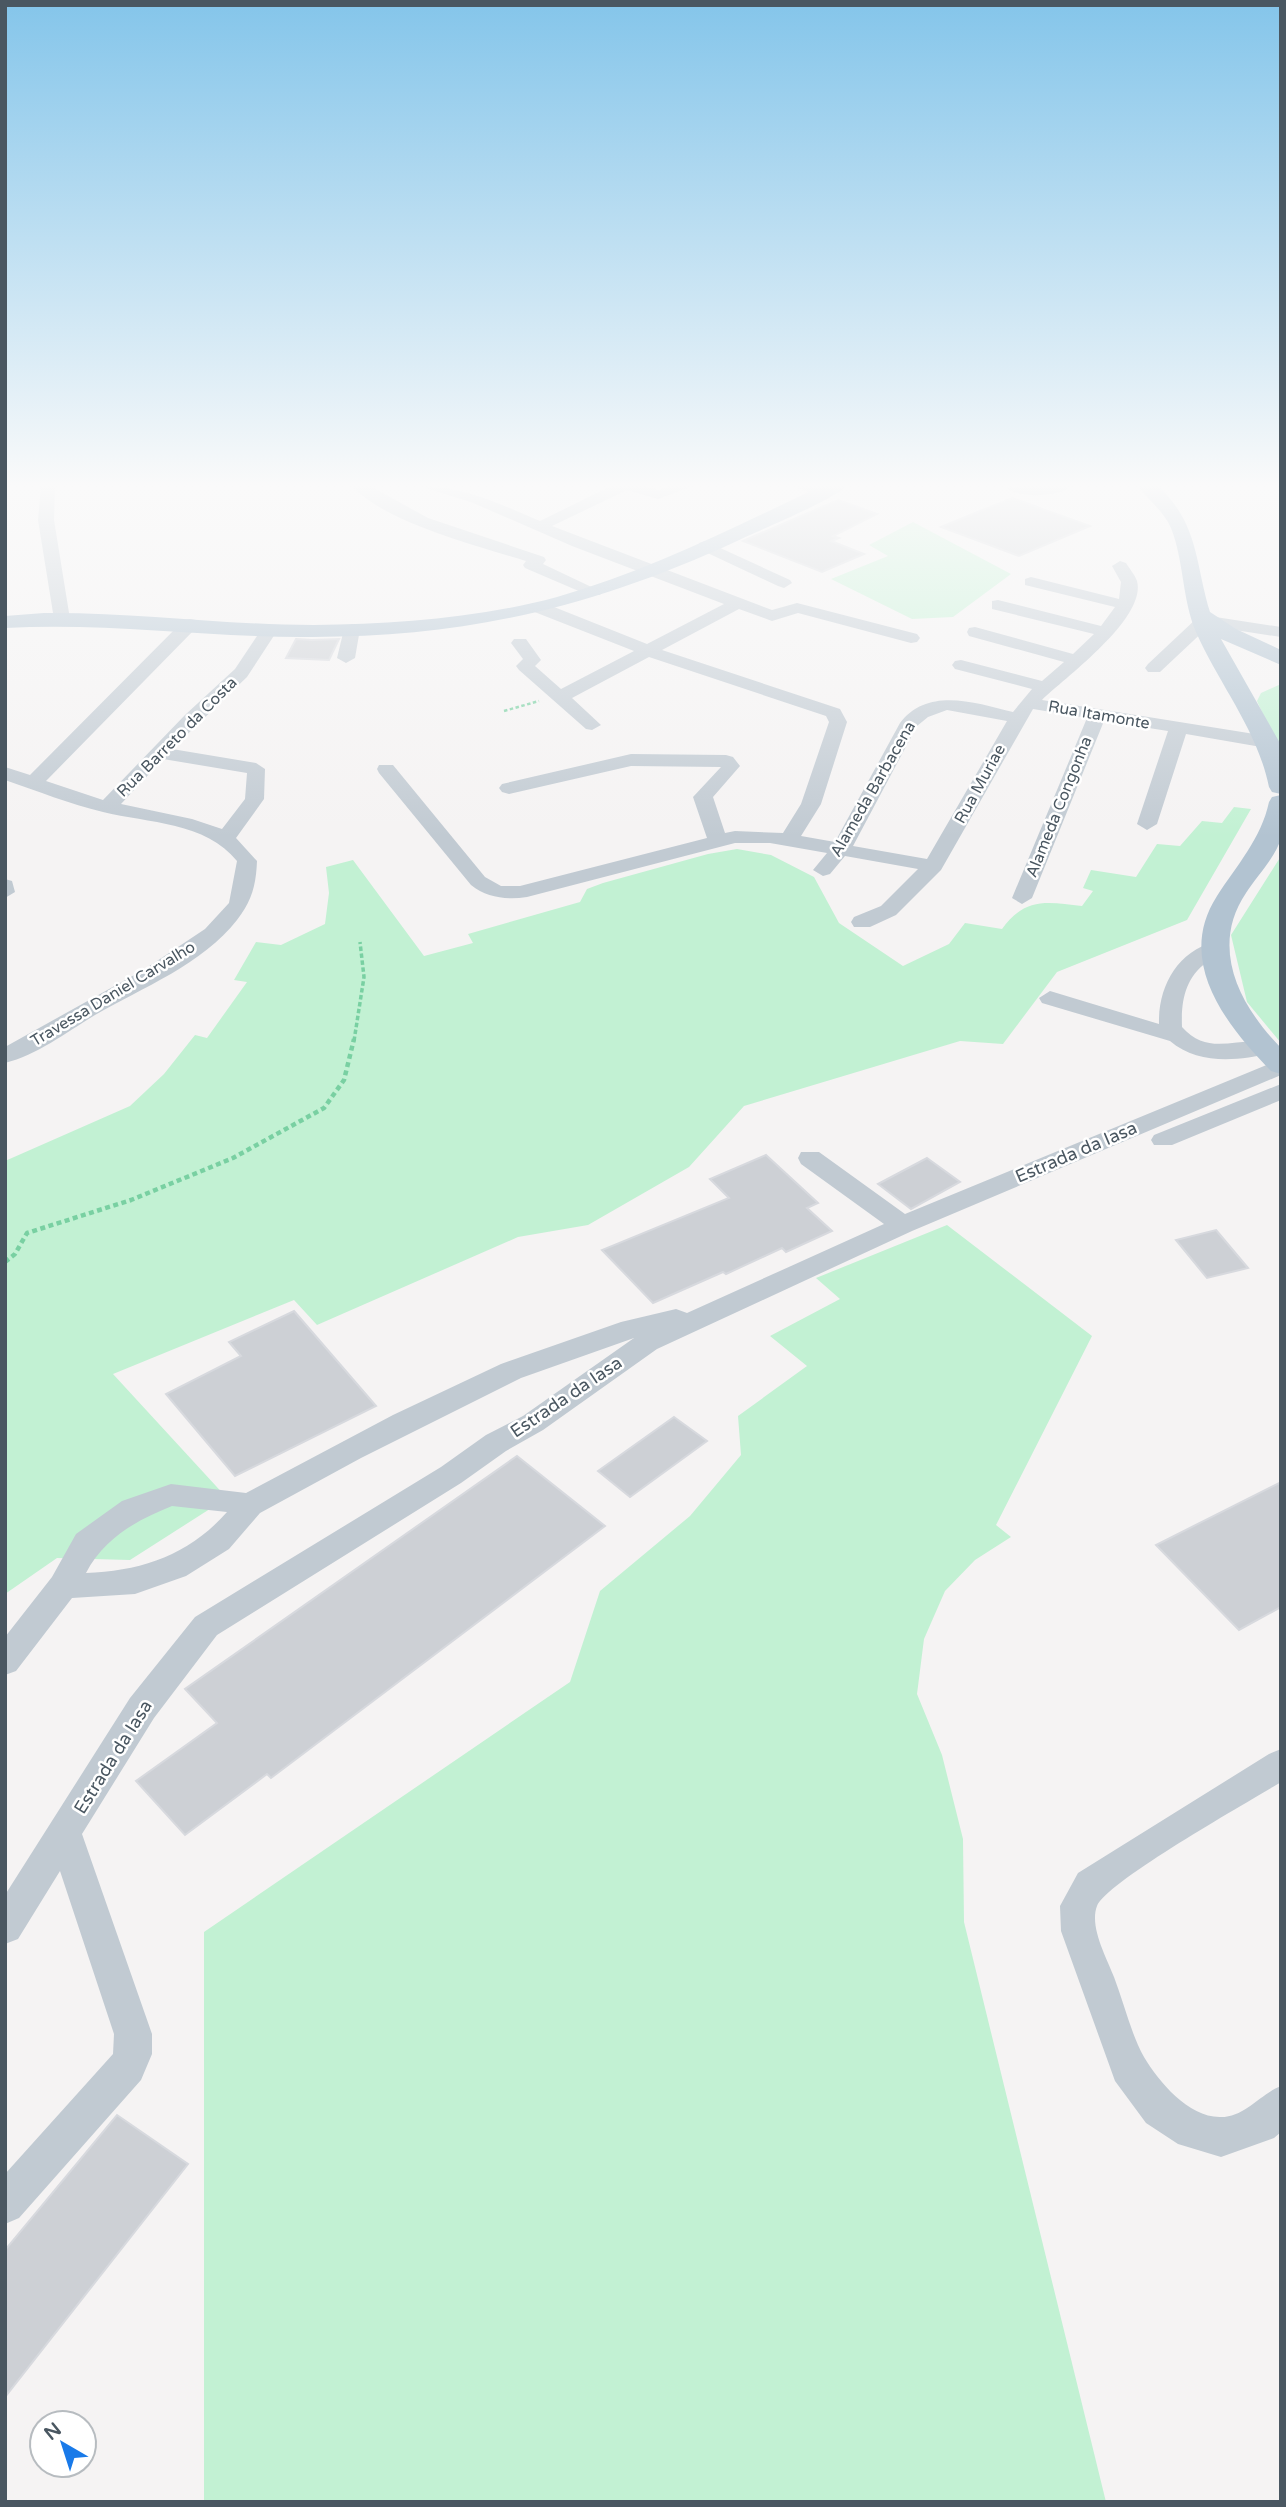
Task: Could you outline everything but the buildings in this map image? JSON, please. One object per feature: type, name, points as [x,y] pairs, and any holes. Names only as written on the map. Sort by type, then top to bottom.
[{"type":"main road","points":[[5,622],[62,619],[190,624],[269,631],[352,629],[473,617],[553,603]]},
{"type":"main road","points":[[1198,603],[1221,656],[1267,742],[1281,787]]},
{"type":"main road","points":[[1204,619],[1242,642],[1281,659]]},
{"type":"main road","points":[[1221,656],[1281,659]]},
{"type":"main road","points":[[1221,656],[1272,676]]},
{"type":"main road","points":[[1244,701],[1247,694],[1272,676]]},
{"type":"main road","points":[[1275,1060],[1227,1000],[1219,978],[1214,949],[1221,913],[1270,836],[1281,802]]},
{"type":"street","points":[[59,603],[62,619]]},
{"type":"street","points":[[1117,603],[1125,605]]},
{"type":"street","points":[[561,696],[736,604],[772,616],[797,608],[911,638]]},
{"type":"street","points":[[998,605],[1104,632]]},
{"type":"street","name":"Rua Itamonte","points":[[1023,711],[1044,687],[1118,618],[1125,605]]},
{"type":"street","points":[[538,607],[649,651],[834,713],[838,722],[811,804],[789,840]]},
{"type":"street","points":[[1154,668],[1204,619],[1281,632]]},
{"type":"street","points":[[33,783],[190,624]]},
{"type":"street","points":[[346,658],[352,629]]},
{"type":"street","name":"Rua Barreto da Costa","points":[[107,807],[241,673],[269,631]]},
{"type":"street","points":[[975,632],[1076,660]]},
{"type":"street","points":[[520,643],[531,660],[525,667],[592,725]]},
{"type":"street","points":[[961,665],[1044,687]]},
{"type":"street","points":[[924,709],[938,704],[1023,711]]},
{"type":"street","name":"Alameda Barbacena","points":[[823,870],[841,849],[909,723],[924,709]]},
{"type":"street","name":"Rua Itamonte","points":[[1023,711],[1097,716],[1267,742]]},
{"type":"street","name":"Rua Muriae","points":[[862,922],[883,915],[934,866],[1023,711]]},
{"type":"street","name":"Alameda Congonha","points":[[1022,898],[1097,716]]},
{"type":"street","points":[[1147,824],[1178,729]]},
{"type":"street","points":[[160,753],[256,769],[260,785],[252,806],[224,839]]},
{"type":"street","points":[[509,788],[631,760],[726,761],[731,766],[725,778],[710,788],[703,797],[717,839]]},
{"type":"street","points":[[386,769],[478,881],[490,890],[500,892],[527,891],[717,839],[770,837],[934,866]]},
{"type":"street","name":"Travessa Daniel Carvalho","points":[[5,774],[107,807],[162,818],[224,839],[247,861],[246,885],[238,905],[223,923],[153,974],[5,1056]]},
{"type":"street","points":[[5,885],[5,892]]},
{"type":"street","points":[[1176,1036],[1171,1028],[1169,1013],[1176,982],[1187,964],[1214,949]]},
{"type":"street","points":[[1050,998],[1176,1036],[1197,1048],[1275,1060]]},
{"type":"street","name":"Estrada da Iasa","points":[[5,1927],[142,1708],[206,1626],[451,1475],[496,1443],[533,1423],[647,1342],[1275,1060]]},
{"type":"street","name":"Estrada da Iasa","points":[[1163,1140],[1281,1091]]},
{"type":"street","points":[[810,1158],[903,1225]]},
{"type":"street","points":[[63,1586],[144,1580],[206,1549],[239,1523],[249,1505],[495,1378],[642,1324],[718,1310]]},
{"type":"street","points":[[5,1661],[63,1586],[87,1542],[132,1509],[171,1495],[205,1497],[249,1505]]},
{"type":"street","points":[[1281,1764],[1118,1865],[1091,1884],[1078,1906],[1079,1931],[1129,2068],[1160,2109],[1192,2130],[1221,2137],[1260,2124],[1281,2105]]},
{"type":"street","points":[[5,2204],[127,2067],[133,2054],[133,2034],[65,1835]]},
{"type":"path","points":[[504,711],[561,696]]},
{"type":"path","points":[[5,1262],[15,1254],[27,1233],[131,1200],[221,1162],[324,1108],[344,1080],[353,1045],[364,977],[360,942]]},
{"type":"green space","points":[[880,603],[972,603],[953,617],[912,619]]},
{"type":"green space","points":[[1281,684],[1281,755],[1257,701],[1261,693]]},
{"type":"green space","points":[[1234,807],[1251,809],[1187,920],[1057,972],[1003,1044],[960,1041],[744,1106],[689,1167],[588,1225],[518,1237],[317,1325],[294,1300],[113,1374],[227,1498],[130,1560],[57,1558],[5,1594],[5,1161],[130,1106],[164,1074],[195,1035],[207,1038],[247,982],[234,980],[256,942],[281,945],[325,924],[329,893],[326,867],[353,860],[424,956],[473,943],[468,934],[580,902],[587,889],[603,883],[708,854],[737,849],[771,855],[814,877],[839,923],[903,966],[949,944],[965,923],[1002,929],[1019,911],[1038,904],[1082,906],[1093,891],[1083,888],[1091,870],[1136,877],[1157,844],[1180,846],[1202,821],[1222,823]]},
{"type":"green space","points":[[1281,856],[1281,1043],[1247,1002],[1231,935]]},
{"type":"green space","points":[[947,1225],[1092,1336],[996,1525],[1011,1537],[975,1560],[945,1591],[924,1639],[917,1694],[942,1755],[963,1839],[964,1922],[1106,2502],[204,2502],[204,1932],[570,1682],[600,1591],[690,1516],[741,1455],[738,1416],[807,1366],[770,1336],[840,1299],[816,1278]]}]
